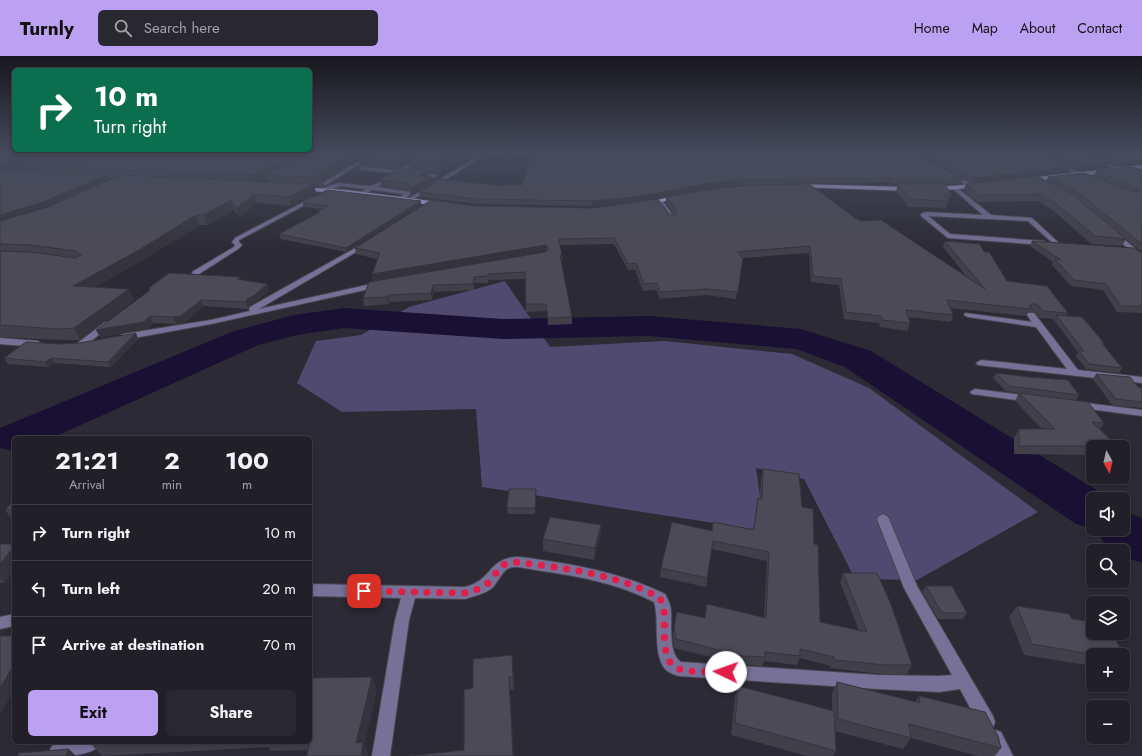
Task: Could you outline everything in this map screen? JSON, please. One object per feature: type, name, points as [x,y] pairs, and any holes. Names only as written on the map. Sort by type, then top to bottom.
[{"type":"main road","points":[[790,186],[915,188]]},
{"type":"main road","points":[[929,189],[977,186]]},
{"type":"main road","points":[[295,188],[327,190],[444,204]]},
{"type":"main road","points":[[641,204],[683,196]]},
{"type":"street","points":[[316,189],[322,186]]},
{"type":"street","points":[[196,272],[236,248],[239,245],[235,242],[237,239],[335,186]]},
{"type":"street","points":[[351,186],[408,193],[401,199]]},
{"type":"street","points":[[361,194],[374,186]]},
{"type":"street","points":[[409,200],[433,186]]},
{"type":"street","points":[[955,188],[988,216]]},
{"type":"street","points":[[660,201],[672,218]]},
{"type":"street","points":[[417,211],[430,203]]},
{"type":"street","points":[[1057,244],[1032,220],[988,216],[923,215],[948,236],[1064,245]]},
{"type":"street","points":[[1107,228],[1142,258]]},
{"type":"street","points":[[244,315],[374,239]]},
{"type":"street","points":[[1117,249],[1142,248]]},
{"type":"street","points":[[112,339],[244,315],[385,282]]},
{"type":"street","points":[[968,315],[1038,325]]},
{"type":"street","points":[[1031,315],[1075,373]]},
{"type":"street","points":[[97,341],[79,344],[117,318]]},
{"type":"street","points":[[0,341],[49,345]]},
{"type":"street","points":[[981,363],[1142,380]]},
{"type":"street","points":[[975,392],[1043,401]]},
{"type":"street","points":[[1066,403],[1142,413]]},
{"type":"street","points":[[883,519],[911,588],[964,681],[1004,756]]},
{"type":"street","points":[[312,590],[465,593],[474,591],[488,583],[499,566],[506,562],[569,569],[643,588],[660,598],[664,610],[664,635],[668,658],[671,664],[679,669],[878,682],[938,684],[964,681]]},
{"type":"street","points":[[381,756],[402,620],[409,592]]},
{"type":"street","points":[[38,754],[70,751],[86,748],[91,744]]},
{"type":"shaded area","points":[[505,281],[550,347],[665,341],[792,354],[869,388],[1038,512],[917,580],[855,579],[804,479],[756,468],[765,531],[482,487],[476,409],[342,412],[297,383],[316,341],[361,335],[409,307]]},
{"type":"building","points":[[0,186],[82,186],[43,202],[0,215]]},
{"type":"building","points":[[97,186],[311,186],[289,197],[254,194],[236,208],[231,200],[204,215],[196,215],[139,250],[73,286],[129,289],[74,328],[57,329],[0,325],[0,251],[30,252],[76,258],[81,255],[76,251],[31,245],[0,244],[0,221],[48,207]]},
{"type":"building","points":[[430,186],[695,186],[635,197],[592,201],[477,199],[419,192]]},
{"type":"building","points":[[739,186],[811,186],[861,221],[881,220],[985,289],[945,241],[980,244],[984,252],[989,252],[1007,281],[1047,286],[1068,313],[1043,311],[1037,304],[1031,304],[1030,309],[947,300],[953,315],[906,310],[910,323],[882,320],[881,316],[846,312],[841,279],[813,276],[810,246],[737,252],[743,258],[738,292],[707,289],[660,292],[657,283],[644,284],[636,263],[628,264],[614,238],[559,239],[562,255],[560,255],[572,317],[548,318],[546,304],[526,304],[525,272],[488,274],[488,276],[474,277],[473,284],[433,285],[431,293],[363,298],[369,282],[545,252],[549,249],[546,245],[372,274],[380,253],[355,248],[431,200],[476,206],[592,208],[658,199],[669,214],[675,215],[677,211],[666,197]]},
{"type":"building","points":[[900,186],[946,186],[951,194],[942,194],[949,201],[912,199]]},
{"type":"building","points":[[968,186],[1056,186],[1072,194],[1126,239],[1095,236],[1057,204],[1041,194],[980,195]]},
{"type":"building","points":[[1065,186],[1117,186],[1133,192],[1138,191],[1139,189],[1131,186],[1142,186],[1142,244],[1077,192]]},
{"type":"building","points":[[327,190],[421,201],[346,248],[279,234],[320,212],[317,212],[328,206],[303,203]]},
{"type":"building","points":[[1032,241],[1134,248],[1142,253],[1142,306],[1121,306],[1106,284],[1074,280],[1055,259],[1061,260]]},
{"type":"building","points":[[169,273],[241,277],[237,279],[267,284],[255,295],[247,299],[246,302],[201,300],[181,316],[150,316],[144,322],[96,330],[149,291],[150,287]]},
{"type":"building","points":[[1056,315],[1082,317],[1104,343],[1102,343],[1122,368],[1089,364],[1079,351],[1084,351]]},
{"type":"building","points":[[136,333],[108,362],[51,358],[45,362],[4,358],[26,342],[60,344],[79,343]]},
{"type":"building","points":[[996,373],[1068,380],[1079,395],[1009,386]]},
{"type":"building","points":[[1096,374],[1130,377],[1138,387],[1142,388],[1142,402],[1116,399]]},
{"type":"building","points":[[1019,393],[1088,402],[1104,423],[1092,422],[1111,440],[1086,440],[1086,446],[1019,446],[1019,429],[1055,429]]},
{"type":"building","points":[[763,469],[799,474],[802,507],[813,509],[814,544],[818,545],[820,622],[867,632],[843,573],[877,573],[890,602],[912,665],[885,665],[835,660],[834,657],[800,649],[800,656],[765,652],[765,657],[742,656],[676,639],[674,626],[677,612],[705,618],[707,604],[766,618],[769,552],[713,541],[707,578],[661,568],[672,522],[712,531],[713,522],[754,530],[758,498],[762,499]]},
{"type":"building","points":[[509,489],[536,489],[535,508],[507,508]]},
{"type":"building","points":[[12,502],[12,510],[5,510]]},
{"type":"building","points":[[550,517],[601,525],[595,548],[543,539]]},
{"type":"building","points":[[0,544],[12,544],[12,549],[0,564]]},
{"type":"building","points":[[926,586],[952,586],[967,613],[942,613]]},
{"type":"building","points":[[1017,606],[1069,614],[1072,619],[1086,621],[1086,640],[1116,640],[1120,648],[1086,648],[1086,653],[1032,644]]},
{"type":"building","points":[[0,636],[12,636],[12,670],[0,688]]},
{"type":"building","points":[[512,655],[513,677],[509,677],[513,756],[409,756],[464,750],[464,690],[473,688],[473,659]]},
{"type":"building","points":[[372,677],[356,743],[363,742],[361,756],[307,756],[309,744],[312,744],[312,678]]},
{"type":"building","points":[[837,682],[920,703],[919,696],[985,712],[998,736],[1001,748],[909,724],[911,738],[838,719]]},
{"type":"building","points":[[738,686],[834,711],[836,751],[735,723]]},
{"type":"building","points":[[69,749],[65,756],[17,756],[19,753]]},
{"type":"waterway","points":[[20,436],[246,338],[294,325],[344,318],[503,329],[649,326],[801,339],[858,359],[1086,506]]},
{"type":"waterway","points":[[1130,535],[1142,543]]},
{"type":"route","points":[[364,591],[465,593],[474,591],[488,583],[499,566],[506,562],[569,569],[643,588],[660,598],[664,610],[664,635],[668,658],[671,664],[679,669],[726,672]]}]
